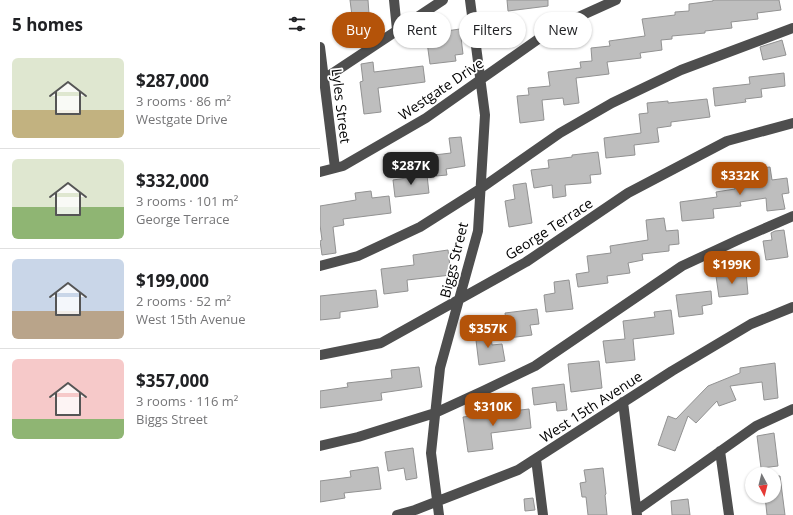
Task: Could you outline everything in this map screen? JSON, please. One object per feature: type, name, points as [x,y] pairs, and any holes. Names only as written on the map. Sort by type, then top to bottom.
[{"type":"street","points":[[394,0],[395,12]]},
{"type":"street","points":[[425,12],[443,0]]},
{"type":"street","name":"Biggs Street","points":[[439,515],[431,453],[440,368],[478,231],[485,115],[470,0]]},
{"type":"street","name":"Westgate Drive","points":[[320,172],[343,166],[426,118],[554,28],[616,0]]},
{"type":"street","points":[[320,266],[358,256],[420,227],[480,189],[560,132],[612,103],[681,70],[793,28]]},
{"type":"street","points":[[322,80],[393,33]]},
{"type":"street","name":"Lyles Street","points":[[320,48],[322,80],[335,168]]},
{"type":"street","name":"George Terrace","points":[[320,355],[382,343],[526,262],[628,193],[727,141],[793,123]]},
{"type":"street","points":[[320,446],[358,437],[435,413],[535,366],[682,266],[793,216]]},
{"type":"street","name":"West 15th Avenue","points":[[397,515],[415,510],[518,470],[672,371],[751,324],[793,307]]},
{"type":"street","points":[[623,402],[637,513],[756,426],[793,409]]},
{"type":"street","points":[[720,451],[729,515]]},
{"type":"street","points":[[536,459],[543,515]]},
{"type":"building","points":[[350,0],[368,0],[369,12],[352,12]]},
{"type":"building","points":[[507,0],[548,0],[548,6],[508,11]]},
{"type":"building","points":[[779,0],[781,10],[757,13],[758,19],[731,22],[732,28],[705,31],[705,33],[672,36],[672,39],[661,40],[662,50],[640,53],[641,58],[607,62],[609,74],[576,78],[579,103],[564,105],[563,98],[542,100],[544,120],[520,123],[517,96],[529,95],[528,88],[550,86],[548,72],[581,68],[580,62],[592,61],[591,48],[610,46],[609,41],[645,36],[642,19],[675,15],[675,12],[689,11],[689,4],[713,1]]},
{"type":"building","points":[[459,29],[459,48],[462,48],[463,54],[455,55],[456,61],[430,64],[428,48],[451,48],[451,30]]},
{"type":"building","points":[[782,40],[786,55],[763,60],[760,47]]},
{"type":"building","points":[[373,62],[374,72],[423,66],[425,82],[378,88],[381,112],[364,114],[360,82],[363,81],[361,64]]},
{"type":"building","points":[[784,73],[785,86],[761,89],[762,97],[745,99],[746,102],[715,106],[713,88],[750,84],[749,77]]},
{"type":"building","points":[[707,99],[710,117],[671,122],[671,126],[657,128],[659,142],[634,145],[635,155],[606,158],[604,138],[641,133],[639,114],[648,113],[647,103],[668,101],[668,103]]},
{"type":"building","points":[[461,137],[465,166],[446,169],[447,175],[436,176],[434,155],[451,153],[449,138]]},
{"type":"building","points":[[598,152],[601,174],[590,175],[591,183],[565,185],[566,196],[553,198],[552,185],[534,188],[531,170],[549,168],[548,160]]},
{"type":"building","points":[[770,167],[772,180],[787,178],[789,193],[782,194],[785,209],[767,211],[766,198],[740,202],[741,206],[713,209],[714,218],[682,221],[680,202],[717,197],[716,192],[735,189],[734,178],[755,175],[755,169]]},
{"type":"building","points":[[427,175],[429,193],[395,197],[393,180]]},
{"type":"building","points":[[526,183],[532,223],[509,227],[505,201],[515,199],[513,185]]},
{"type":"building","points":[[371,191],[372,198],[389,196],[391,213],[343,219],[344,225],[333,227],[336,253],[322,255],[320,241],[322,240],[320,206],[356,200],[355,193]]},
{"type":"building","points":[[664,218],[666,231],[678,230],[679,244],[669,245],[669,251],[642,254],[643,260],[628,263],[630,273],[607,276],[608,283],[578,287],[576,274],[589,272],[587,256],[611,253],[610,246],[648,240],[646,220]]},
{"type":"building","points":[[784,230],[788,257],[766,260],[763,241],[772,240],[771,233]]},
{"type":"building","points":[[448,250],[451,275],[407,280],[408,291],[384,294],[381,269],[414,265],[413,255]]},
{"type":"building","points":[[746,272],[748,294],[719,297],[716,276]]},
{"type":"building","points":[[569,280],[573,309],[546,312],[544,295],[555,293],[554,282]]},
{"type":"building","points":[[376,290],[378,307],[340,312],[340,318],[320,320],[320,296]]},
{"type":"building","points":[[711,291],[712,304],[702,306],[703,314],[679,317],[676,295]]},
{"type":"building","points":[[537,309],[539,324],[530,325],[532,335],[508,338],[505,313]]},
{"type":"building","points":[[671,310],[674,334],[633,339],[635,360],[606,363],[603,341],[625,339],[623,321],[655,317],[654,312]]},
{"type":"building","points":[[490,331],[492,345],[502,344],[505,361],[479,365],[475,332]]},
{"type":"building","points":[[599,361],[602,388],[571,392],[568,364]]},
{"type":"building","points":[[775,363],[778,398],[764,400],[762,382],[730,386],[736,400],[719,406],[717,401],[696,423],[688,416],[675,451],[658,445],[668,416],[676,419],[708,386],[740,373],[740,368]]},
{"type":"building","points":[[419,367],[422,387],[381,393],[382,400],[320,408],[320,391],[348,387],[347,383],[392,378],[391,370]]},
{"type":"building","points":[[564,384],[567,410],[557,411],[556,402],[534,405],[532,388]]},
{"type":"building","points":[[529,409],[531,428],[491,433],[493,449],[468,452],[463,417]]},
{"type":"building","points":[[774,433],[778,466],[761,467],[757,436]]},
{"type":"building","points":[[413,448],[417,478],[406,480],[404,468],[388,471],[385,452]]},
{"type":"building","points":[[378,467],[381,489],[344,493],[345,498],[320,502],[320,481],[351,477],[350,471]]},
{"type":"building","points":[[603,468],[607,515],[588,515],[586,497],[582,497],[580,483],[586,482],[584,470]]},
{"type":"building","points":[[781,484],[785,515],[767,515],[766,503],[781,503]]},
{"type":"building","points":[[533,498],[535,510],[525,511],[524,499]]},
{"type":"building","points":[[688,499],[690,515],[672,515],[671,501]]}]
